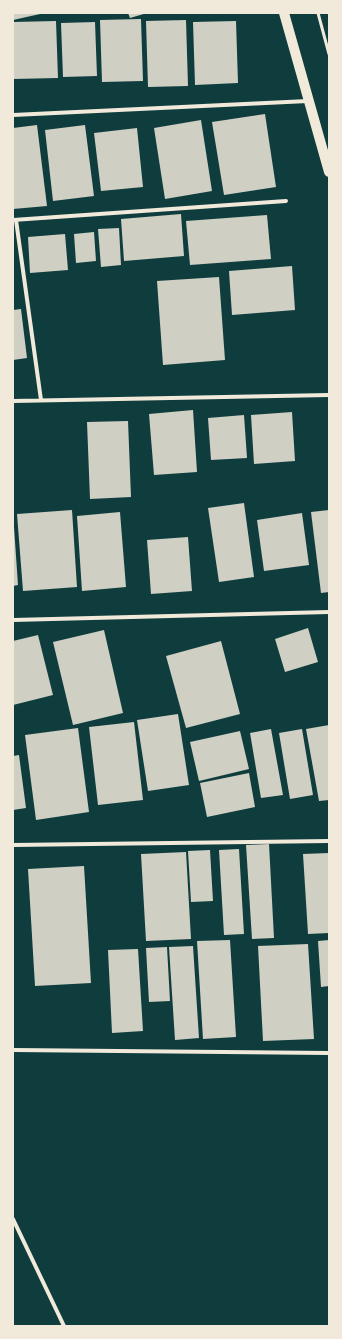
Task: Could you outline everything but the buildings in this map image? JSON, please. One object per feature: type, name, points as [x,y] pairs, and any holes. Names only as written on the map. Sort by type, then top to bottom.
[{"type":"main road","points":[[284,13],[329,172]]},
{"type":"street","points":[[13,115],[309,101]]},
{"type":"street","points":[[40,400],[14,220],[286,201]]},
{"type":"street","points":[[13,401],[329,395]]},
{"type":"street","points":[[13,620],[329,612]]},
{"type":"street","points":[[13,845],[329,841]]},
{"type":"street","points":[[13,1050],[329,1054]]},
{"type":"street","points":[[13,1219],[64,1326]]},
{"type":"lane","points":[[318,13],[329,54]]}]
